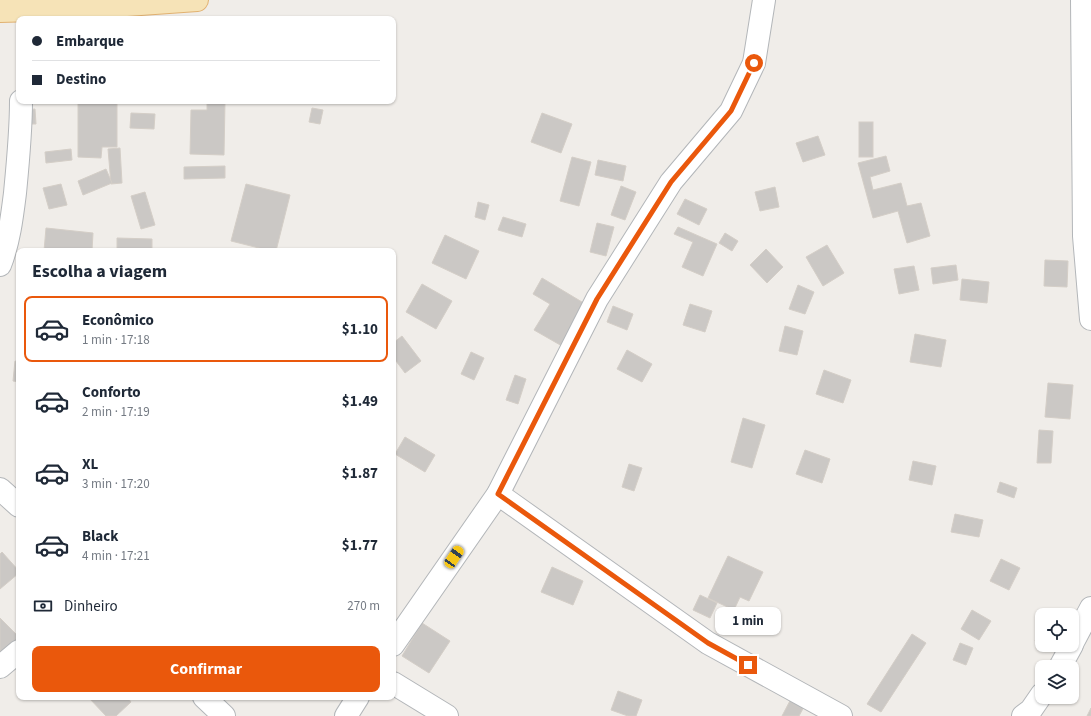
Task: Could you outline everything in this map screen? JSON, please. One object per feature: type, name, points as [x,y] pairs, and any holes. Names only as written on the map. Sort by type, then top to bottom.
[{"type":"main road","points":[[0,11],[24,15],[70,9],[197,0]]},
{"type":"street","points":[[396,641],[498,494],[597,299],[671,182],[731,111],[754,63],[764,0]]},
{"type":"street","points":[[1082,0],[1084,236],[1090,306]]},
{"type":"street","points":[[0,265],[5,252],[11,221],[20,145],[21,104]]},
{"type":"street","points":[[0,489],[16,503]]},
{"type":"street","points":[[498,494],[708,643],[841,716]]},
{"type":"street","points":[[1079,631],[1091,608]]},
{"type":"street","points":[[0,667],[16,654]]},
{"type":"street","points":[[396,685],[447,716]]},
{"type":"street","points":[[207,700],[224,716]]},
{"type":"street","points":[[346,716],[356,700]]},
{"type":"street","points":[[1024,716],[1035,704]]},
{"type":"building","points":[[78,104],[117,104],[117,147],[102,147],[101,158],[78,157]]},
{"type":"building","points":[[207,104],[225,104],[224,155],[190,154],[191,110],[207,110]]},
{"type":"building","points":[[312,108],[323,110],[320,124],[309,122]]},
{"type":"building","points":[[35,109],[36,124],[24,124],[23,110]]},
{"type":"building","points":[[131,113],[155,114],[154,129],[130,128]]},
{"type":"building","points":[[542,113],[572,124],[561,153],[531,142]]},
{"type":"building","points":[[859,122],[873,122],[873,157],[859,157]]},
{"type":"building","points":[[818,136],[825,155],[803,162],[796,143]]},
{"type":"building","points":[[120,148],[122,183],[111,184],[108,149]]},
{"type":"building","points":[[71,149],[72,160],[46,163],[45,152]]},
{"type":"building","points":[[886,156],[890,171],[870,177],[873,190],[901,183],[907,206],[921,203],[930,236],[907,243],[898,211],[873,218],[858,163]]},
{"type":"building","points":[[572,157],[591,162],[579,206],[560,201]]},
{"type":"building","points":[[598,160],[626,166],[623,181],[595,175]]},
{"type":"building","points":[[225,166],[225,178],[184,179],[184,167]]},
{"type":"building","points":[[106,169],[112,183],[83,195],[78,181]]},
{"type":"building","points":[[61,184],[67,205],[49,209],[43,188]]},
{"type":"building","points":[[246,184],[290,195],[277,248],[259,248],[231,241]]},
{"type":"building","points":[[621,186],[636,192],[625,220],[611,215]]},
{"type":"building","points":[[775,187],[779,207],[760,211],[755,192]]},
{"type":"building","points":[[145,192],[155,225],[141,229],[131,196]]},
{"type":"building","points":[[685,199],[707,209],[699,225],[677,214]]},
{"type":"building","points":[[478,202],[489,205],[485,220],[475,217]]},
{"type":"building","points":[[503,217],[526,224],[522,237],[498,230]]},
{"type":"building","points":[[597,223],[614,227],[606,256],[590,252]]},
{"type":"building","points":[[678,227],[717,244],[703,276],[682,267],[693,242],[674,234]]},
{"type":"building","points":[[46,228],[93,233],[92,248],[44,248]]},
{"type":"building","points":[[725,233],[738,241],[732,251],[719,243]]},
{"type":"building","points":[[445,235],[479,251],[466,279],[432,263]]},
{"type":"building","points":[[117,238],[152,239],[152,248],[117,248]]},
{"type":"building","points":[[827,245],[844,273],[823,286],[806,257]]},
{"type":"building","points":[[766,249],[783,267],[767,283],[750,265]]},
{"type":"building","points":[[1045,260],[1068,261],[1067,287],[1044,286]]},
{"type":"building","points":[[956,265],[958,280],[933,284],[931,268]]},
{"type":"building","points":[[914,266],[919,290],[899,294],[894,269]]},
{"type":"building","points":[[542,278],[587,305],[562,346],[534,330],[550,304],[533,294]]},
{"type":"building","points":[[962,279],[989,282],[987,303],[960,300]]},
{"type":"building","points":[[422,284],[452,301],[436,329],[406,312]]},
{"type":"building","points":[[798,285],[814,292],[805,314],[789,309]]},
{"type":"building","points":[[690,304],[712,311],[705,332],[683,325]]},
{"type":"building","points":[[613,306],[633,314],[627,330],[607,322]]},
{"type":"building","points":[[785,326],[803,331],[797,355],[779,351]]},
{"type":"building","points":[[915,334],[946,340],[941,367],[910,362]]},
{"type":"building","points":[[402,336],[421,361],[405,373],[396,361],[396,341]]},
{"type":"building","points":[[627,350],[652,364],[642,382],[617,369]]},
{"type":"building","points":[[471,352],[484,358],[474,380],[461,374]]},
{"type":"building","points":[[15,361],[16,382],[13,381]]},
{"type":"building","points":[[824,370],[851,380],[843,403],[816,394]]},
{"type":"building","points":[[515,375],[526,379],[518,404],[506,400]]},
{"type":"building","points":[[1048,383],[1073,385],[1070,419],[1045,417]]},
{"type":"building","points":[[743,418],[765,425],[752,468],[731,462]]},
{"type":"building","points":[[1039,430],[1053,431],[1051,463],[1037,463]]},
{"type":"building","points":[[405,437],[435,455],[425,472],[396,455]]},
{"type":"building","points":[[805,450],[830,459],[822,483],[796,474]]},
{"type":"building","points":[[913,461],[936,466],[932,485],[909,480]]},
{"type":"building","points":[[629,464],[642,468],[634,491],[622,487]]},
{"type":"building","points":[[1000,482],[1017,488],[1014,498],[997,492]]},
{"type":"building","points":[[955,514],[983,520],[979,537],[951,532]]},
{"type":"building","points":[[2,552],[16,568],[16,576],[0,589],[0,554]]},
{"type":"building","points":[[728,556],[763,572],[749,601],[740,597],[734,610],[708,598]]},
{"type":"building","points":[[1001,559],[1020,568],[1009,590],[990,581]]},
{"type":"building","points":[[552,567],[583,581],[573,605],[541,592]]},
{"type":"building","points":[[700,595],[717,603],[710,618],[693,610]]},
{"type":"building","points":[[972,610],[991,621],[979,640],[961,629]]},
{"type":"building","points":[[0,618],[16,634],[16,640],[2,654],[0,652]]},
{"type":"building","points":[[422,623],[450,641],[429,673],[402,656]]},
{"type":"building","points":[[912,634],[926,643],[881,712],[867,704]]},
{"type":"building","points":[[960,643],[973,648],[966,665],[953,660]]},
{"type":"building","points":[[618,691],[642,700],[636,716],[628,716],[611,710]]},
{"type":"building","points":[[793,695],[806,703],[799,716],[782,716]]},
{"type":"building","points":[[91,700],[129,700],[131,702],[116,716],[106,716]]},
{"type":"building","points":[[1091,708],[1091,716],[1087,716]]},
{"type":"route","points":[[748,665],[708,643],[498,494],[597,299],[671,182],[731,111],[754,63]]}]
